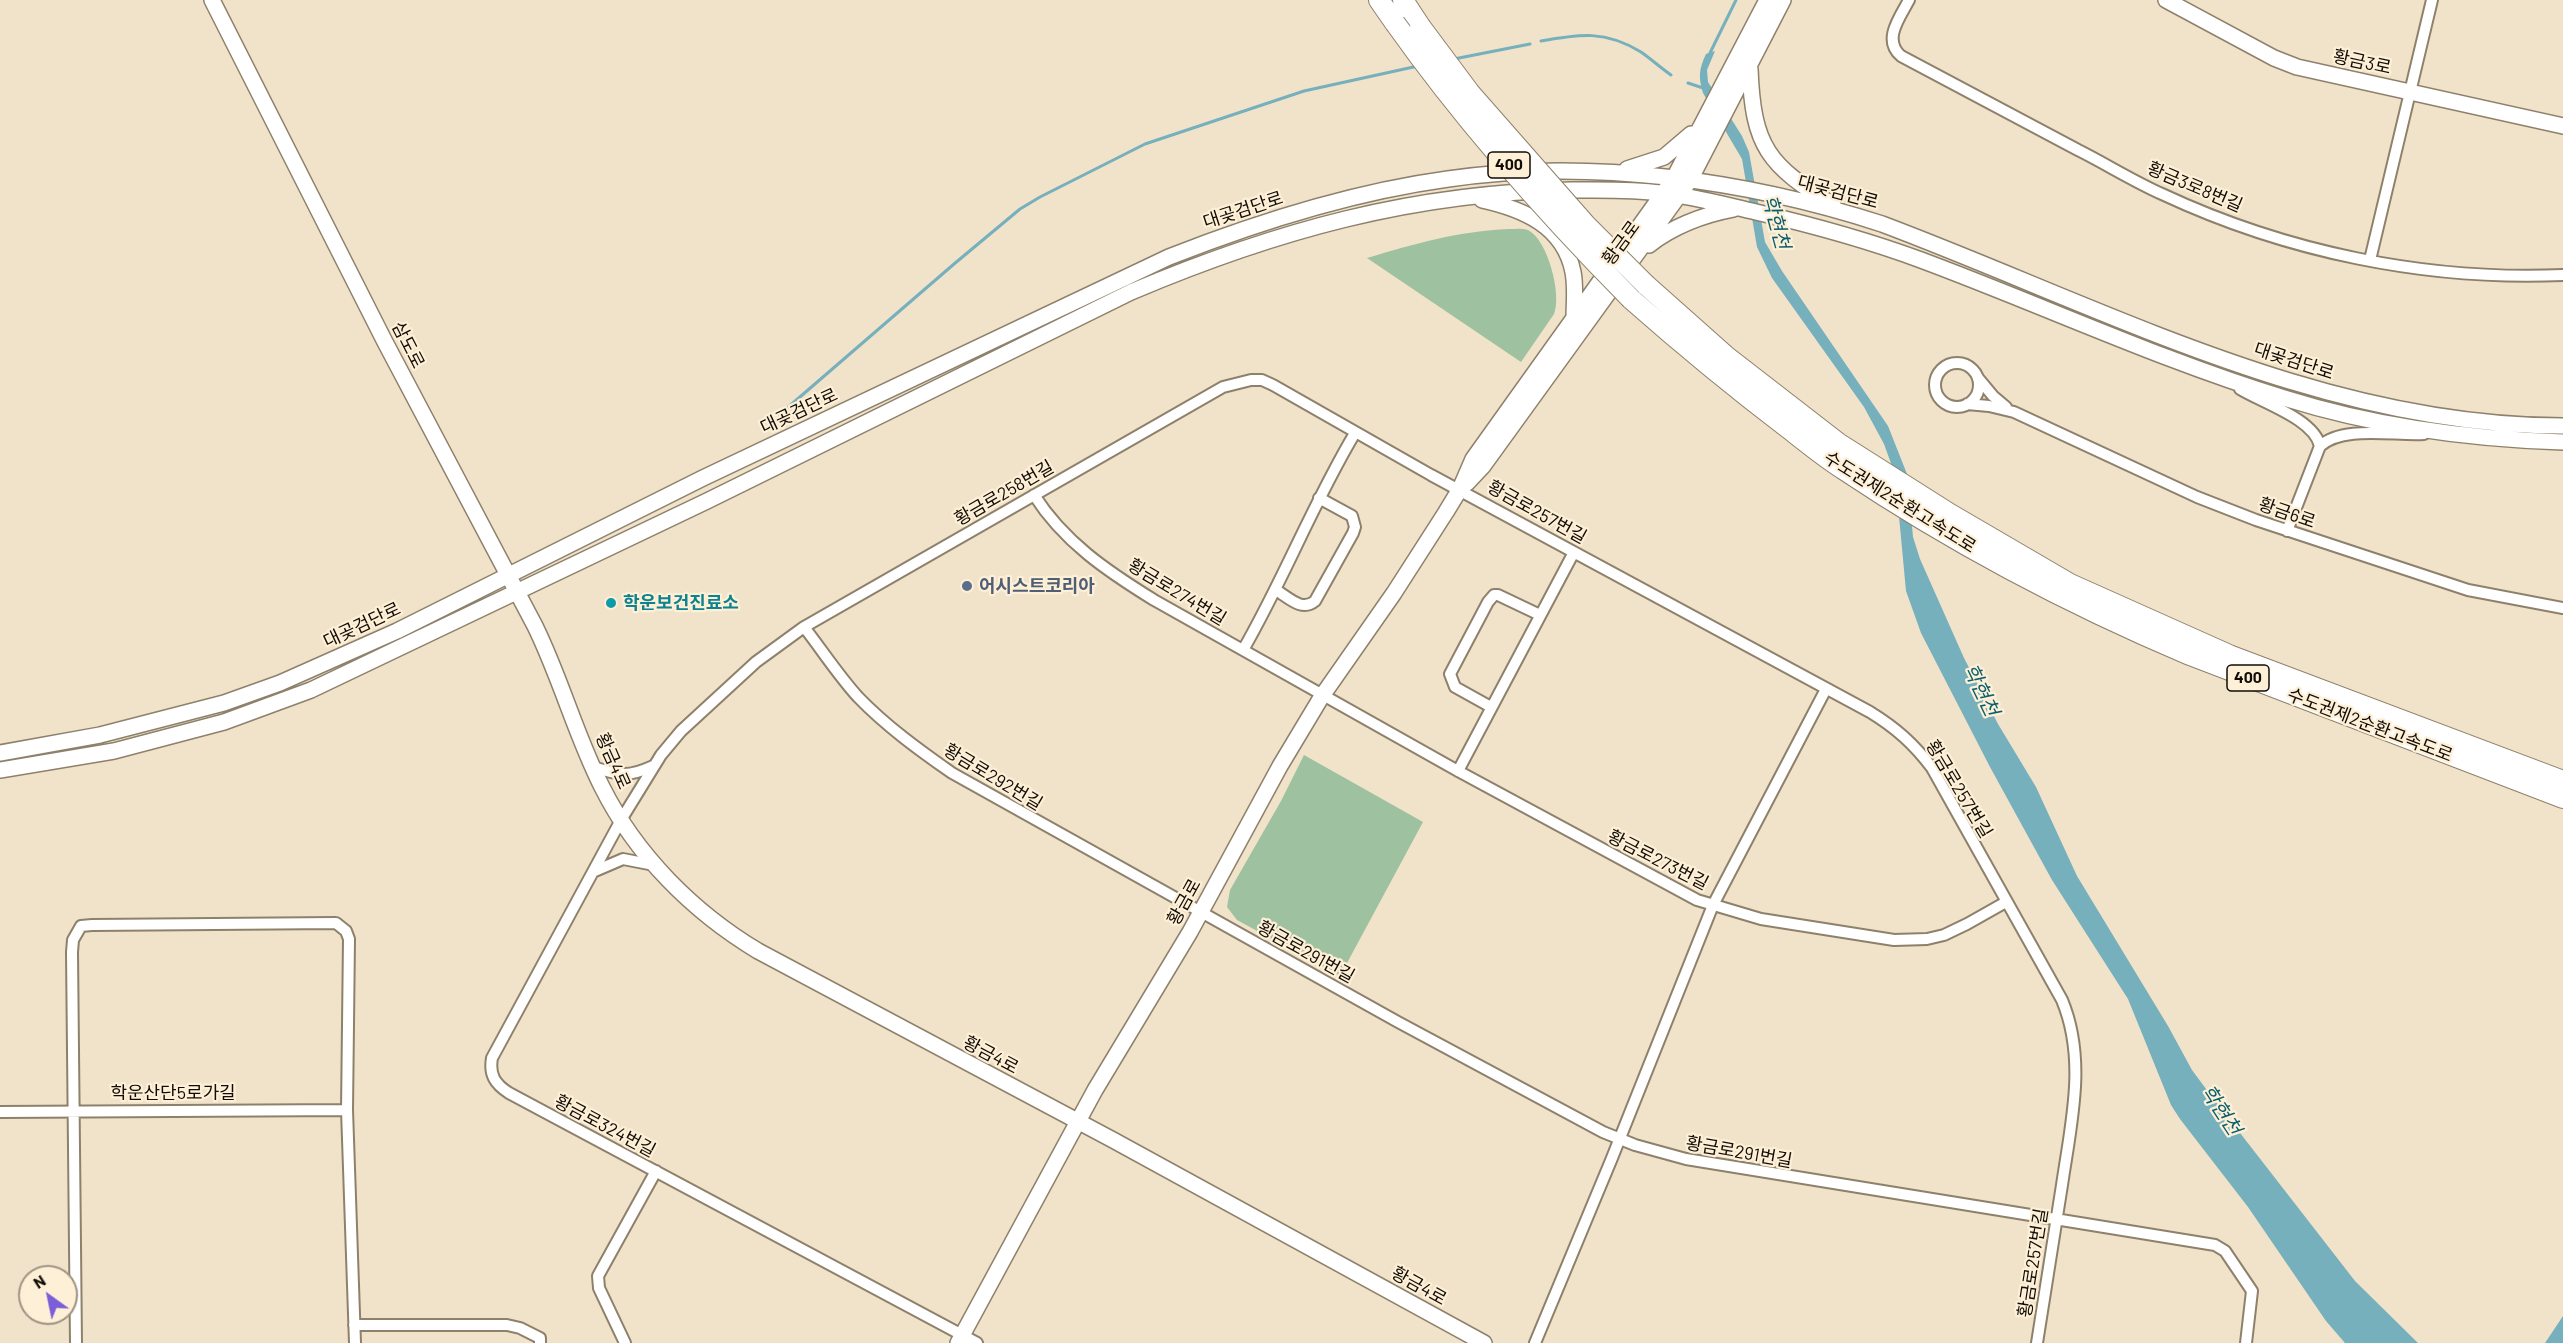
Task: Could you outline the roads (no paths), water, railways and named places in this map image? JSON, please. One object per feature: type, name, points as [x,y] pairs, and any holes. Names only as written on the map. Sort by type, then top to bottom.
[{"type":"highway","name":"수도권제2순환고속도로","points":[[1379,0],[1439,85],[1578,246],[1631,299],[1718,375],[1841,468],[1947,524],[2139,616],[2229,655],[2563,781]]},
{"type":"highway","name":"수도권제2순환고속도로","points":[[1403,0],[1470,93],[1586,225],[1646,285],[1727,357],[1947,524],[2086,608],[2190,655],[2563,798]]},
{"type":"main road","name":"삼도로","points":[[212,0],[390,353],[553,662],[570,708]]},
{"type":"main road","name":"황금로","points":[[960,1339],[1077,1123],[1200,913],[1250,820],[1322,696],[1394,593],[1461,489],[1483,466],[1635,256],[1671,194],[1674,178],[1694,133],[1767,0]]},
{"type":"main road","name":"황금로","points":[[1461,489],[1473,459],[1574,319],[1671,194],[1690,180],[1783,0]]},
{"type":"main road","name":"황금3로","points":[[2166,0],[2266,54],[2297,67],[2563,126]]},
{"type":"main road","points":[[1750,65],[1753,113],[1765,147],[1775,163],[1795,180],[1846,212]]},
{"type":"main road","points":[[1609,174],[1656,161],[1694,133]]},
{"type":"main road","name":"대곶검단로","points":[[0,753],[100,735],[224,704],[280,683],[397,631],[703,478],[1093,291],[1239,229],[1335,202],[1448,178],[1502,173],[1609,174],[1674,178],[1768,193],[1846,212],[1957,252],[2185,345],[2317,391],[2423,413],[2490,422],[2563,426]]},
{"type":"main road","name":"대곶검단로","points":[[0,770],[114,751],[224,722],[312,690],[1131,292],[1203,261],[1308,228],[1389,209],[1464,197],[1546,191],[1628,190],[1671,194],[1773,216],[1869,242],[1919,259],[2279,397],[2352,417],[2455,432],[2563,442]]},
{"type":"main road","points":[[1464,197],[1499,204],[1527,214],[1550,230],[1565,249],[1573,273],[1574,319]]},
{"type":"main road","points":[[1635,256],[1674,227],[1730,208]]},
{"type":"main road","name":"황금4로","points":[[570,708],[592,767],[621,820],[655,865],[699,910],[758,951],[1484,1343]]},
{"type":"street","name":"황금3로8번길","points":[[1910,0],[1893,30],[1893,46],[1902,56],[2162,194],[2257,231],[2324,252],[2429,271],[2563,275]]},
{"type":"street","points":[[2370,260],[2432,0]]},
{"type":"street","points":[[1978,378],[1978,391],[1975,399],[1959,407],[1944,403],[1936,390],[1937,375],[1948,365],[1956,363],[1970,367],[1993,396],[2014,412]]},
{"type":"street","points":[[2222,377],[2270,406],[2303,422],[2315,432],[2320,446]]},
{"type":"street","name":"황금로258번길","points":[[621,820],[670,744],[708,705],[776,646],[804,627],[1034,495],[1223,387],[1238,381],[1262,380],[1355,433],[1461,489]]},
{"type":"street","points":[[1967,404],[2014,412]]},
{"type":"street","name":"황금6로","points":[[2014,412],[2197,496],[2287,531],[2468,590],[2563,608]]},
{"type":"street","points":[[2287,531],[2320,446],[2332,437],[2348,434],[2403,435],[2455,432]]},
{"type":"street","points":[[1243,650],[1276,591],[1319,498],[1355,433]]},
{"type":"street","name":"황금로257번길","points":[[1461,489],[1887,723],[1915,746],[1932,768],[2062,1000],[2069,1017],[2075,1044],[2076,1077],[2073,1106],[2037,1343]]},
{"type":"street","name":"황금로274번길","points":[[1034,495],[1056,526],[1109,570],[1154,600],[1322,696]]},
{"type":"street","points":[[1276,591],[1303,607],[1309,606],[1315,601],[1353,533],[1355,527],[1352,516],[1319,498]]},
{"type":"street","points":[[1458,771],[1574,552]]},
{"type":"street","points":[[1491,707],[1455,687],[1450,674],[1488,602],[1498,595],[1540,615]]},
{"type":"street","name":"황금로292번길","points":[[804,627],[857,696],[929,758],[982,792],[1200,913]]},
{"type":"street","points":[[1535,1343],[1713,905],[1826,689]]},
{"type":"street","name":"황금로273번길","points":[[1322,696],[1636,869],[1697,900],[1713,905],[1761,919],[1804,927],[1872,938],[1910,940],[1927,939],[1956,930],[2006,902]]},
{"type":"street","points":[[592,767],[615,774],[630,775],[654,766]]},
{"type":"street","name":"황금로324번길","points":[[621,820],[492,1058],[491,1071],[496,1083],[510,1093],[960,1339],[977,1343]]},
{"type":"street","points":[[594,871],[623,859],[655,865]]},
{"type":"street","name":"황금로291번길","points":[[1200,913],[1619,1140],[1686,1159],[2220,1248],[2252,1291],[2246,1343]]},
{"type":"street","points":[[76,1343],[72,952],[73,940],[81,926],[336,923],[346,931],[349,939],[347,1110],[355,1343]]},
{"type":"street","name":"학운산단5로가길","points":[[0,1112],[347,1110]]},
{"type":"street","points":[[625,1343],[599,1288],[598,1276],[656,1172]]},
{"type":"street","points":[[354,1326],[507,1325],[532,1333],[540,1338],[540,1343]]},
{"type":"water","points":[[1715,51],[1707,70],[1708,82],[1742,136],[1749,152],[1765,242],[1782,271],[1888,426],[1907,474],[1913,537],[1920,559],[1964,658],[1998,724],[2036,787],[2077,876],[2192,1070],[2355,1281],[2418,1343],[2345,1343],[2326,1321],[2248,1207],[2171,1105],[2128,999],[2052,880],[1990,767],[1921,633],[1906,591],[1892,466],[1884,444],[1864,407],[1772,278],[1757,247],[1742,159],[1701,87],[1700,73],[1704,59],[1706,54]]},
{"type":"water","points":[[2563,1316],[2563,1343],[2545,1343]]},
{"type":"waterway","name":"학현천","points":[[1709,55],[1736,0]]},
{"type":"waterway","points":[[1541,41],[1580,36],[1616,40],[1641,52],[1671,75]]},
{"type":"waterway","points":[[1454,59],[1530,44]]},
{"type":"waterway","points":[[779,415],[954,264],[1020,209],[1040,197],[1145,144],[1304,91],[1418,66]]},
{"type":"waterway","points":[[1688,83],[1703,88]]},
{"type":"place","name":"어시스트코리아","points":[[967,586]]},
{"type":"place","name":"학운보건진료소","points":[[611,603]]}]
